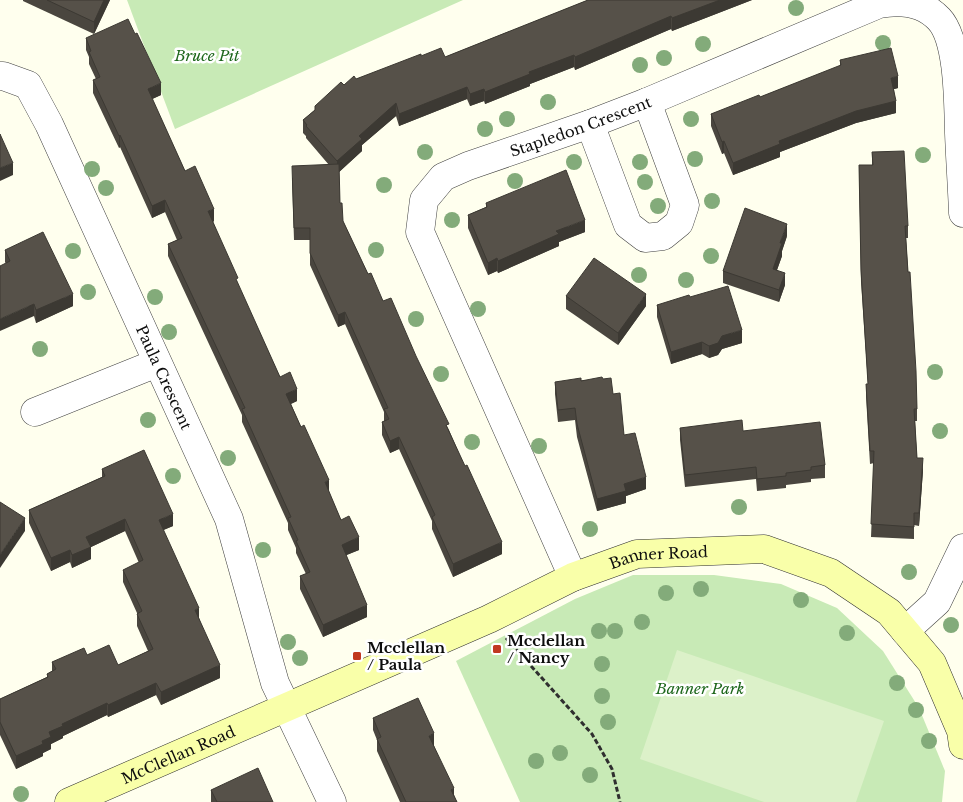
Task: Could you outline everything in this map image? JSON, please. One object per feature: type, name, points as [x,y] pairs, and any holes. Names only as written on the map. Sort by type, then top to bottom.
[{"type":"street","name":"Stapledon Crescent","points":[[573,577],[420,232],[424,200],[443,178],[468,166],[590,124],[647,102],[879,4],[893,1],[918,5],[939,19],[948,36],[956,69],[963,213]]},
{"type":"street","name":"Paula Crescent","points":[[0,76],[28,85],[49,124],[230,519],[275,683],[288,706],[332,802]]},
{"type":"street","points":[[590,124],[628,225],[645,238],[663,236],[679,223],[685,205],[647,102]]},
{"type":"street","points":[[36,412],[157,363]]},
{"type":"street","name":"Banner Road","points":[[288,706],[489,620],[573,577],[637,554],[764,548],[831,573],[889,612],[932,663],[961,731],[963,745]]},
{"type":"street","points":[[905,631],[937,602],[963,548]]},
{"type":"street","name":"McClellan Road","points":[[69,802],[288,706]]},
{"type":"path","points":[[489,620],[592,734],[612,769],[620,802]]},
{"type":"green space","name":"Bruce Pit","points":[[127,0],[463,0],[175,129]]},
{"type":"green space","name":"Banner Park","points":[[633,575],[714,575],[781,584],[837,608],[883,651],[919,708],[945,771],[942,802],[520,802],[456,661],[575,599]]},
{"type":"green space","points":[[677,650],[884,721],[856,802],[764,802],[640,759]]},
{"type":"building","points":[[47,0],[104,0],[94,22]]},
{"type":"building","points":[[588,0],[720,0],[672,18],[671,16],[575,57],[574,55],[529,72],[530,74],[485,92],[484,89],[470,94],[467,87],[399,114],[396,103],[359,136],[362,139],[337,161],[306,126],[303,120],[341,82],[344,85],[354,76],[356,79],[441,48],[445,57]]},
{"type":"building","points":[[128,19],[135,34],[137,33],[161,83],[148,89],[185,171],[195,166],[214,209],[208,211],[280,377],[290,372],[297,389],[286,394],[301,427],[304,425],[329,480],[325,482],[341,520],[349,516],[359,537],[342,545],[367,605],[323,625],[300,576],[310,572],[288,518],[291,517],[242,409],[245,408],[168,244],[182,238],[165,200],[152,206],[93,80],[100,77],[89,52],[91,51],[86,38]]},
{"type":"building","points":[[891,48],[898,76],[891,78],[896,101],[856,111],[779,141],[780,144],[733,163],[711,114],[841,65],[840,60]]},
{"type":"building","points":[[0,134],[13,163],[0,168]]},
{"type":"building","points":[[904,151],[908,226],[905,226],[908,272],[910,272],[916,371],[917,409],[914,409],[917,458],[923,458],[919,513],[914,513],[914,527],[871,524],[874,451],[870,451],[861,270],[859,165],[873,165],[872,152]]},
{"type":"building","points":[[339,164],[340,203],[342,203],[343,221],[368,274],[371,273],[383,301],[391,298],[416,356],[449,424],[446,425],[465,466],[467,465],[502,542],[453,564],[432,517],[435,515],[399,437],[390,441],[382,422],[389,419],[384,409],[388,408],[345,312],[338,315],[310,253],[310,228],[294,228],[292,166]]},
{"type":"building","points":[[566,170],[585,220],[556,231],[559,234],[498,261],[497,258],[488,263],[468,215],[487,207],[486,203]]},
{"type":"building","points":[[745,208],[787,224],[773,269],[785,273],[779,290],[723,271]]},
{"type":"building","points":[[43,232],[73,294],[36,310],[34,304],[0,319],[0,266],[10,261],[5,250]]},
{"type":"building","points":[[594,258],[646,294],[618,333],[566,296]]},
{"type":"building","points":[[728,286],[742,330],[722,336],[718,343],[709,346],[702,342],[671,352],[657,305]]},
{"type":"building","points":[[602,377],[603,379],[611,378],[613,394],[620,393],[624,435],[635,433],[646,477],[624,484],[626,491],[597,499],[577,424],[575,408],[558,410],[555,382],[581,378],[581,381]]},
{"type":"building","points":[[742,420],[743,431],[820,422],[825,465],[811,467],[811,470],[786,473],[786,476],[757,479],[756,467],[685,475],[680,428]]},
{"type":"building","points":[[144,450],[173,514],[159,520],[199,608],[195,610],[220,665],[161,692],[156,683],[108,705],[107,703],[62,724],[63,726],[49,732],[51,737],[42,741],[43,744],[16,756],[0,722],[0,699],[48,677],[47,674],[56,669],[52,662],[84,648],[87,655],[109,645],[118,665],[153,649],[137,614],[142,611],[123,570],[143,560],[125,519],[86,537],[91,547],[72,555],[70,550],[51,558],[29,510],[105,476],[102,469]]},
{"type":"building","points":[[0,502],[25,518],[0,555]]},
{"type":"building","points":[[418,698],[434,733],[429,736],[454,788],[451,790],[457,802],[406,802],[377,739],[381,737],[373,718]]},
{"type":"building","points":[[258,768],[273,802],[217,802],[211,790]]},
{"type":"place","name":"Mcclellan / Nancy","points":[[497,649]]},
{"type":"place","name":"Mcclellan / Paula","points":[[357,656]]}]
